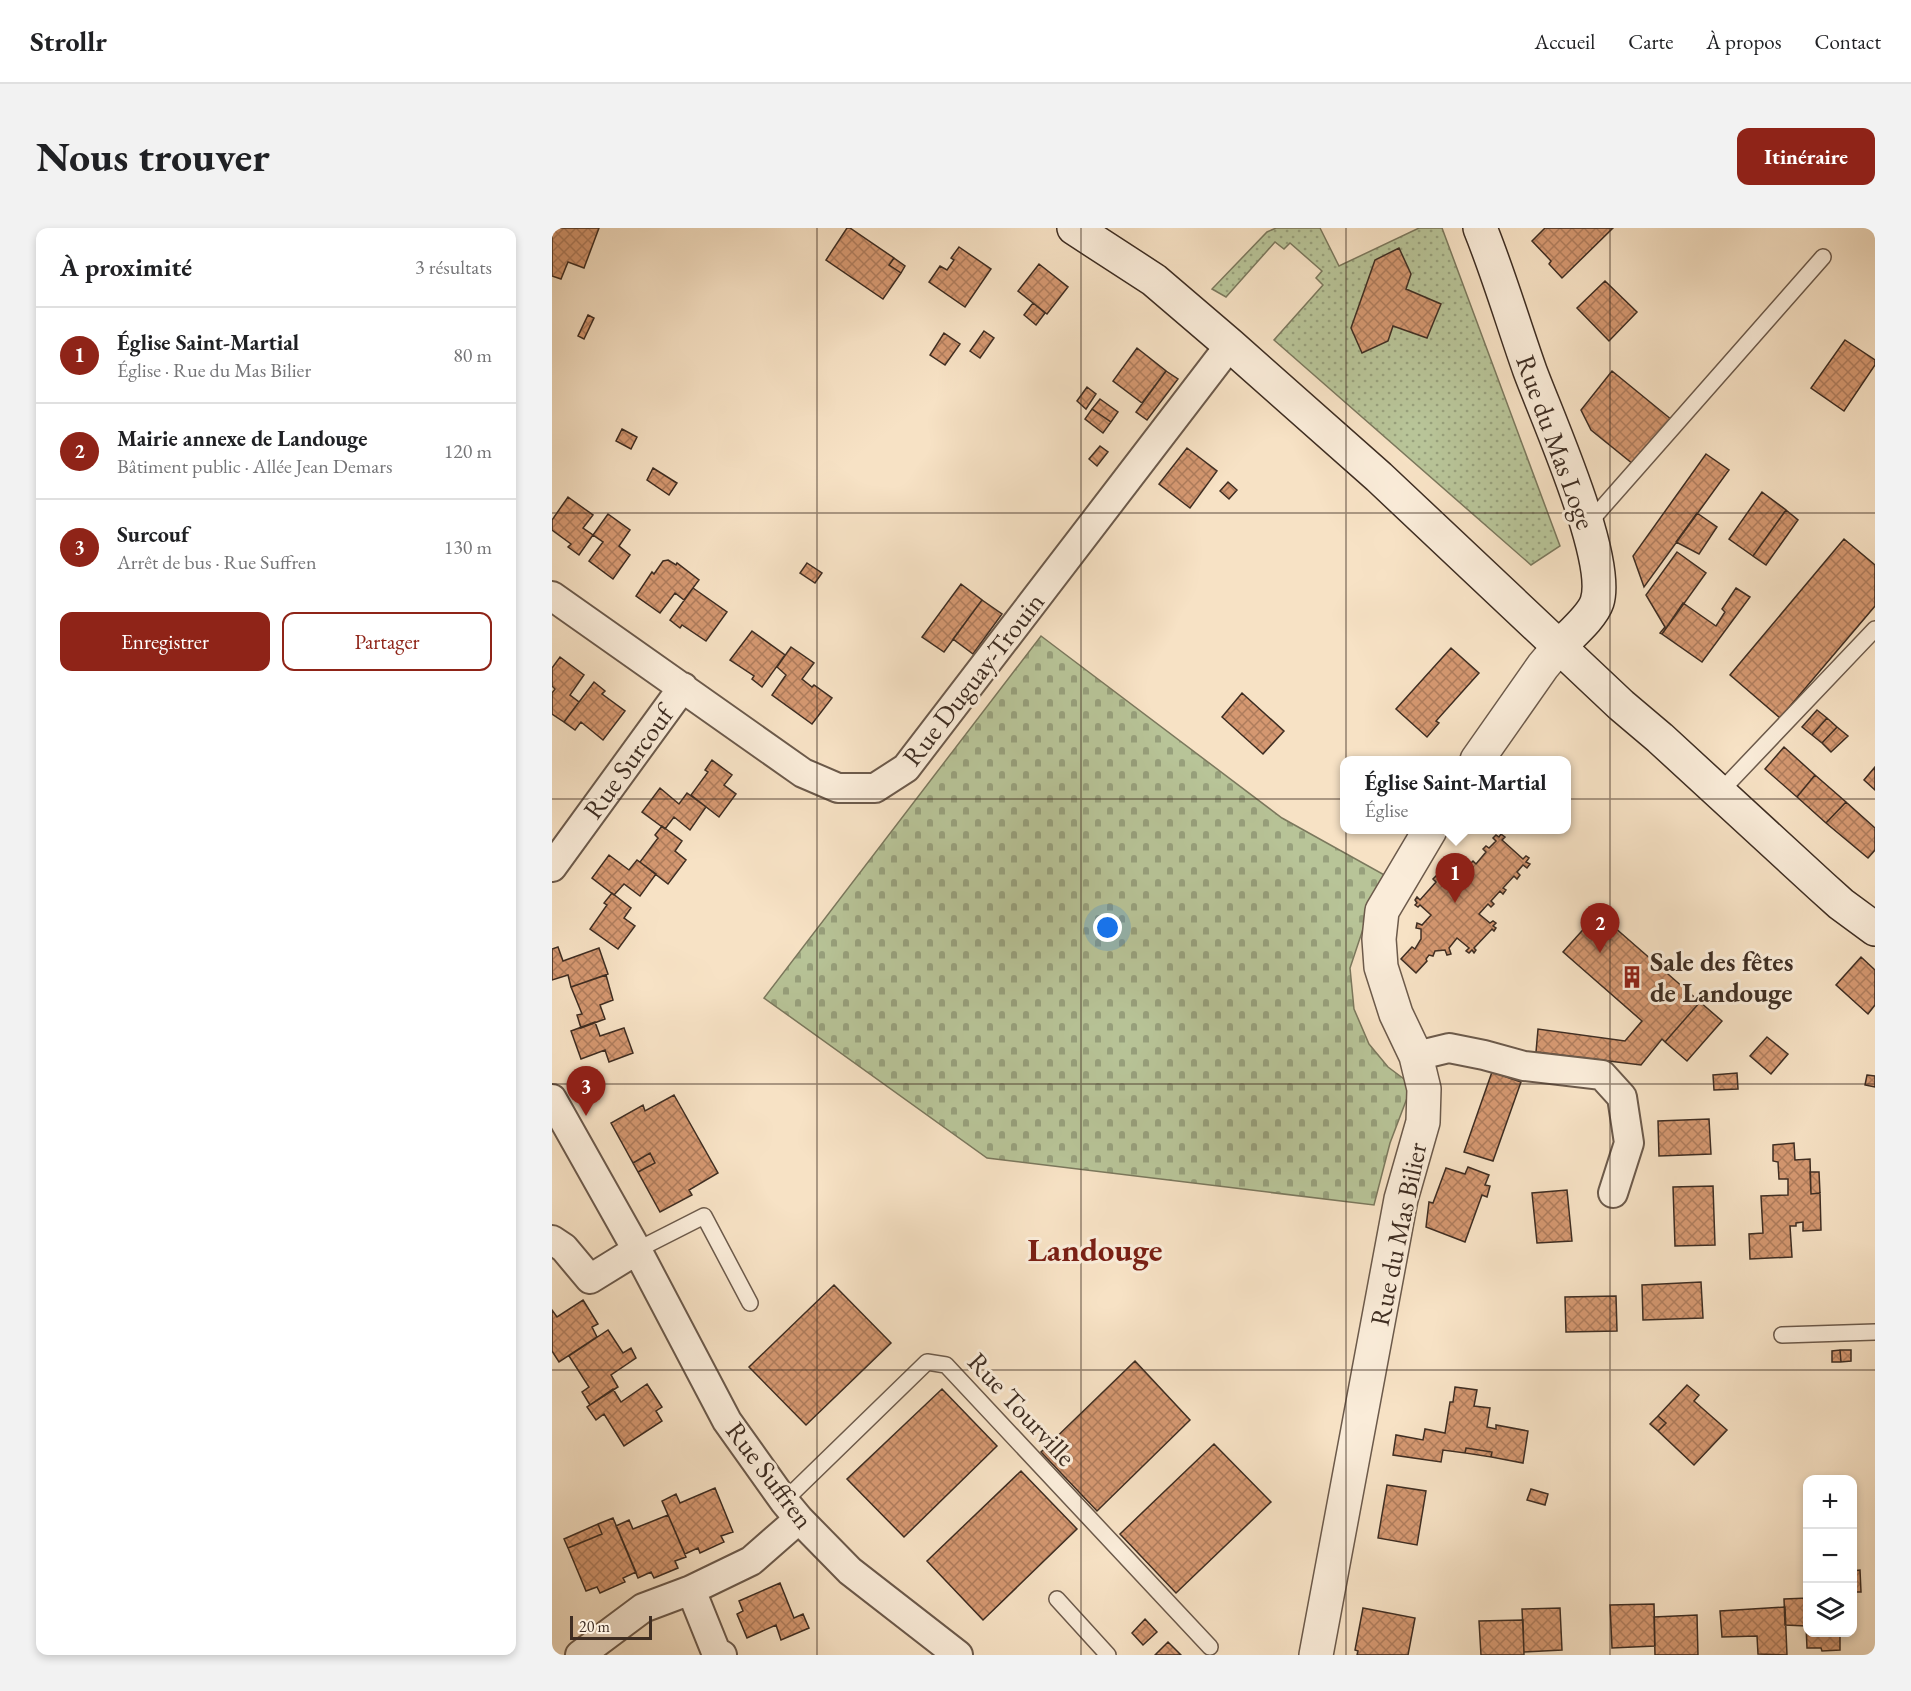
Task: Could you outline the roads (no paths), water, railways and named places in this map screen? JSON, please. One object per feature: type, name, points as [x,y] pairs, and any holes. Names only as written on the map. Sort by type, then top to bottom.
[{"type":"main road","points":[[1074,228],[1154,280],[1230,345],[1379,477],[1559,647],[1834,898],[1875,928]]},
{"type":"main road","name":"Rue du Mas Loge","points":[[1480,228],[1587,525],[1600,579],[1597,603],[1559,647]]},
{"type":"main road","points":[[1480,756],[1559,647]]},
{"type":"main road","name":"Rue du Mas Bilier","points":[[1316,1655],[1401,1199],[1423,1122],[1424,1089],[1416,1056],[1396,1014],[1381,967],[1379,939],[1382,911],[1428,834]]},
{"type":"street","name":"Rue Duguay-Trouin","points":[[552,596],[803,773],[838,788],[875,788],[906,768],[914,759],[1230,345]]},
{"type":"street","name":"Rue Surcouf","points":[[552,867],[682,687]]},
{"type":"street","points":[[1416,1056],[1449,1048],[1524,1066],[1602,1075],[1622,1097],[1629,1143],[1613,1193]]},
{"type":"street","name":"Rue Suffren","points":[[552,1099],[637,1250],[727,1421],[791,1510],[850,1570],[958,1655]]},
{"type":"street","points":[[552,1240],[564,1248],[590,1279],[637,1250]]},
{"type":"street","points":[[580,1655],[644,1608],[691,1590],[751,1561],[791,1510]]},
{"type":"street","points":[[691,1590],[716,1652],[722,1655]]},
{"type":"lane","points":[[1587,525],[1823,257]]},
{"type":"lane","points":[[1719,793],[1875,629]]},
{"type":"lane","points":[[637,1250],[704,1216],[750,1303]]},
{"type":"lane","points":[[1782,1335],[1875,1332]]},
{"type":"lane","name":"Rue Tourville","points":[[791,1510],[927,1362],[946,1365],[1210,1647]]},
{"type":"lane","points":[[1058,1599],[1108,1655]]},
{"type":"place","name":"Église Saint-Martial","points":[[1455,903]]},
{"type":"place","name":"Mairie annexe de Landouge","points":[[1600,953]]},
{"type":"place","name":"Sale des fêtes de Landouge","points":[[1632,977]]},
{"type":"place","name":"Surcouf","points":[[586,1116]]},
{"type":"district","name":"Landouge","points":[[1095,1249]]}]
